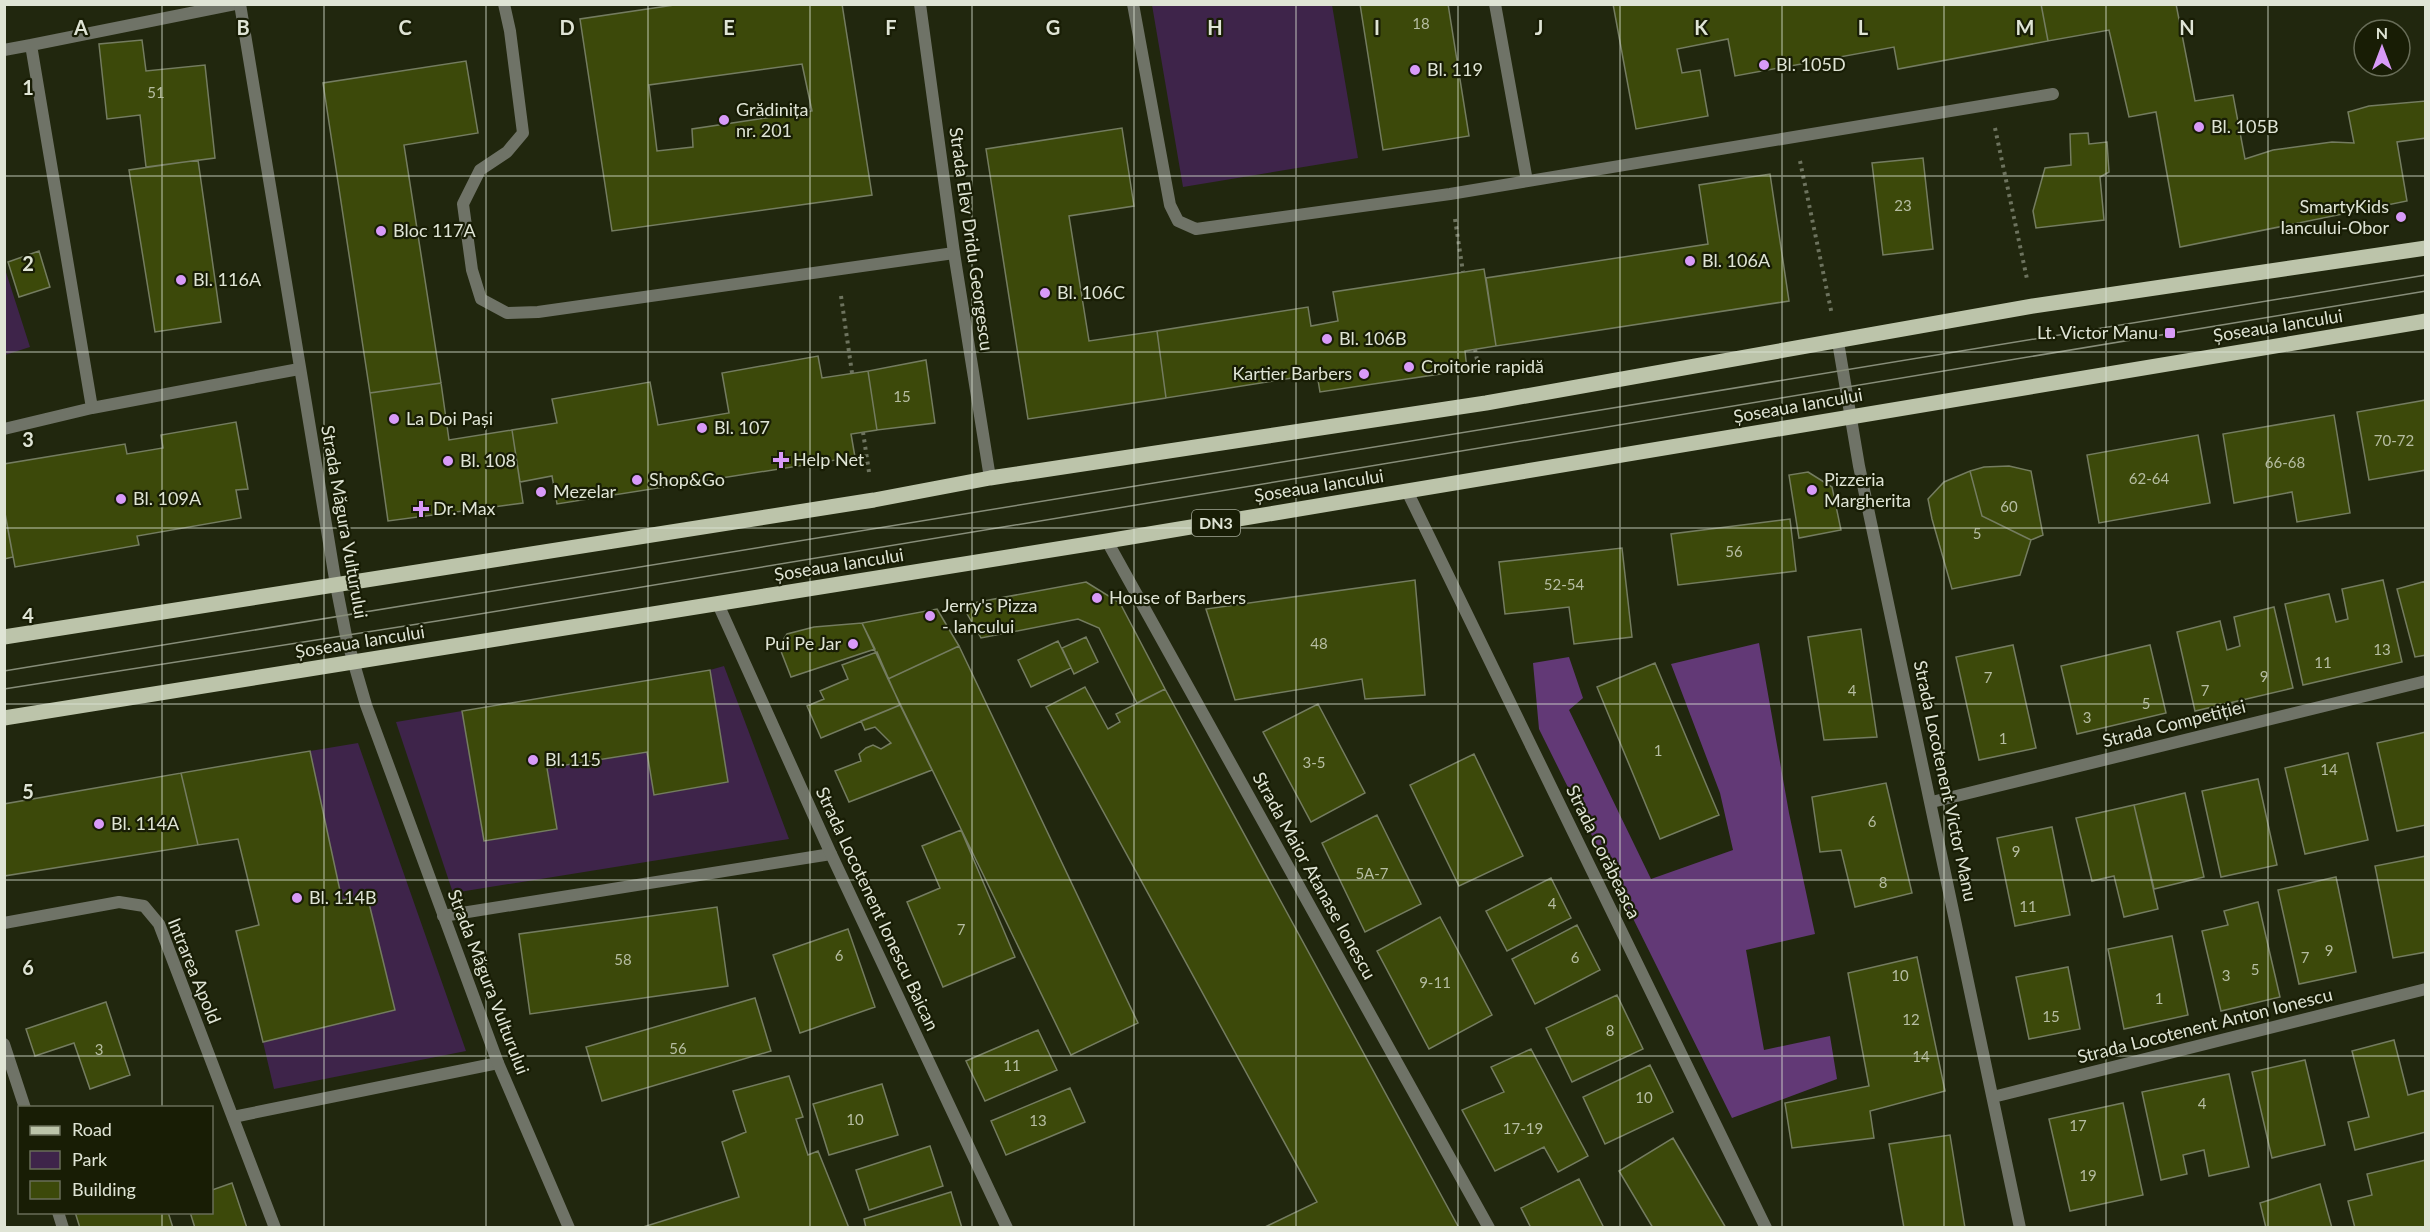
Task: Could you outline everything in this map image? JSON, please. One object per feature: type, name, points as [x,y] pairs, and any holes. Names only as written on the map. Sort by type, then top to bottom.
[{"type":"main road","points":[[4,638],[874,500],[990,478],[1486,403],[2033,306],[2426,248]]},
{"type":"main road","name":"Șoseaua Iancului","points":[[4,718],[1107,541],[2426,321]]},
{"type":"street","points":[[4,50],[235,4]]},
{"type":"street","name":"Strada Măgura Vulturului","points":[[240,4],[336,585],[354,663],[366,705],[498,1063],[569,1227]]},
{"type":"street","points":[[504,4],[510,31],[522,133],[507,152],[480,170],[463,204],[472,270],[481,299],[507,313],[538,312],[954,253]]},
{"type":"street","name":"Strada Elev Dridu Georgescu","points":[[920,4],[954,253],[990,478]]},
{"type":"street","points":[[1133,4],[1170,205],[1178,221],[1196,230],[1450,194],[2053,94]]},
{"type":"street","points":[[1495,4],[1527,181]]},
{"type":"street","points":[[31,45],[92,408]]},
{"type":"street","name":"Strada Locotenent Victor Manu","points":[[1838,342],[1851,417],[2020,1227]]},
{"type":"street","points":[[4,429],[92,408],[299,369]]},
{"type":"street","name":"Strada Corăbeasca","points":[[1407,491],[1766,1227]]},
{"type":"street","name":"Strada Maior Atanase Ionescu","points":[[1107,541],[1489,1227]]},
{"type":"street","name":"Strada Locotenent Ionescu Baican","points":[[718,604],[831,854],[1007,1227]]},
{"type":"street","name":"Strada Competiției","points":[[1932,802],[2426,681]]},
{"type":"street","points":[[442,916],[831,854]]},
{"type":"street","name":"Intrarea Apold","points":[[4,923],[118,902],[144,906],[159,924],[275,1227]]},
{"type":"street","name":"Strada Locotenent Anton Ionescu","points":[[1993,1097],[2426,989]]},
{"type":"street","points":[[4,1044],[24,1106]]},
{"type":"street","points":[[232,1117],[498,1063]]},
{"type":"path","points":[[1990,104],[2033,306]]},
{"type":"path","points":[[1795,136],[1838,342]]},
{"type":"path","points":[[1450,194],[1463,272]]},
{"type":"path","points":[[837,271],[852,372]]},
{"type":"path","points":[[863,432],[874,500]]},
{"type":"green space","points":[[1152,5],[1332,5],[1358,158],[1183,187]]},
{"type":"green space","points":[[4,266],[30,347],[5,355],[4,355]]},
{"type":"green space","points":[[724,666],[789,839],[453,893],[396,722],[462,711],[484,841],[557,829],[547,768],[647,752],[654,795],[728,782],[710,670]]},
{"type":"green space","points":[[358,743],[466,1051],[274,1089],[263,1042],[395,1010],[367,895],[342,900],[310,751]]},
{"type":"shaded area","points":[[1759,643],[1789,813],[1815,934],[1746,950],[1764,1050],[1830,1036],[1837,1079],[1732,1118],[1539,729],[1533,663],[1569,657],[1583,698],[1569,710],[1651,879],[1733,850],[1720,793],[1671,664]]},
{"type":"building","points":[[681,4],[842,4],[872,195],[612,231],[580,19]],"holes":[[[802,64],[812,111],[692,129],[693,147],[657,151],[649,85]]]},
{"type":"building","name":"Bl. 119","points":[[1360,4],[1448,4],[1469,136],[1383,150]]},
{"type":"building","name":"Bl. 105D","points":[[1613,4],[2041,4],[2048,41],[1898,69],[1894,47],[1735,76],[1728,39],[1677,49],[1682,73],[1700,70],[1708,116],[1636,129]]},
{"type":"building","name":"Bl. 105B","points":[[2041,4],[2176,4],[2195,101],[2233,95],[2245,159],[2273,150],[2332,142],[2354,143],[2348,112],[2369,106],[2426,101],[2426,138],[2397,142],[2407,201],[2180,247],[2156,112],[2129,117],[2109,30],[2048,41]]},
{"type":"building","points":[[142,40],[146,71],[205,65],[215,158],[146,167],[140,115],[107,119],[99,44]]},
{"type":"building","name":"Bloc 117A","points":[[466,61],[478,133],[404,145],[441,383],[370,393],[323,83]]},
{"type":"building","name":"Bl. 106C","points":[[1122,128],[1134,206],[1069,216],[1089,341],[1157,331],[1166,398],[1028,419],[986,149]]},
{"type":"building","points":[[2088,133],[2089,144],[2107,142],[2109,172],[2100,177],[2104,220],[2036,228],[2033,211],[2045,168],[2071,165],[2070,134]]},
{"type":"building","points":[[1923,158],[1933,249],[1883,255],[1872,163]]},
{"type":"building","name":"Bl. 116A","points":[[198,160],[221,322],[155,332],[129,170]]},
{"type":"building","name":"Bl. 106A","points":[[1770,174],[1789,301],[1496,346],[1486,278],[1708,244],[1699,185]]},
{"type":"building","points":[[39,251],[50,287],[19,297],[8,262]]},
{"type":"building","name":"Bl. 106B","points":[[1484,269],[1496,346],[1465,351],[1467,370],[1320,392],[1317,374],[1166,398],[1157,331],[1308,307],[1311,326],[1338,321],[1333,292]]},
{"type":"building","name":"Bl. 107","points":[[818,356],[822,378],[868,371],[877,430],[851,434],[855,457],[557,504],[552,476],[520,482],[512,430],[557,423],[552,399],[650,382],[658,425],[729,413],[722,373]]},
{"type":"building","points":[[926,360],[935,423],[877,430],[868,371]]},
{"type":"building","name":"Bl. 108","points":[[441,383],[449,440],[512,430],[523,503],[388,521],[370,393]]},
{"type":"building","points":[[2426,400],[2426,470],[2369,480],[2357,412]]},
{"type":"building","points":[[2334,415],[2350,513],[2297,522],[2292,492],[2234,503],[2223,434]]},
{"type":"building","name":"Bl. 109A","points":[[236,422],[248,489],[236,490],[241,518],[137,536],[139,545],[15,567],[4,508],[4,464],[125,444],[127,454],[163,448],[161,435]]},
{"type":"building","points":[[2198,435],[2210,503],[2099,523],[2087,455]]},
{"type":"building","points":[[2009,466],[2031,471],[2043,535],[2031,540],[1982,516],[1970,471],[1984,467]]},
{"type":"building","points":[[1970,471],[1982,516],[2031,540],[2020,575],[1952,589],[1928,499],[1944,482]]},
{"type":"building","points":[[1808,472],[1832,487],[1841,530],[1799,538],[1789,475]]},
{"type":"building","points":[[4,508],[13,557],[4,559]]},
{"type":"building","points":[[1790,519],[1796,571],[1678,585],[1671,534]]},
{"type":"building","points":[[1622,548],[1632,637],[1574,644],[1569,607],[1505,614],[1499,562]]},
{"type":"building","points":[[1415,580],[1425,695],[1365,699],[1362,679],[1235,700],[1206,609]]},
{"type":"building","points":[[2383,580],[2402,662],[2303,685],[2285,604],[2329,594],[2336,622],[2348,619],[2342,589]]},
{"type":"building","points":[[2426,581],[2426,655],[2415,657],[2397,589]]},
{"type":"building","points":[[1086,582],[1120,603],[1165,689],[1137,703],[1099,628],[1078,619],[981,638],[962,605]]},
{"type":"building","points":[[2274,607],[2293,688],[2195,711],[2177,632],[2220,621],[2227,650],[2240,646],[2234,617]]},
{"type":"building","points":[[937,609],[959,646],[888,679],[862,623]]},
{"type":"building","points":[[862,623],[875,649],[791,677],[779,646],[787,634],[814,627]]},
{"type":"building","points":[[1861,629],[1877,737],[1824,740],[1808,637]]},
{"type":"building","points":[[1086,637],[1098,662],[1074,674],[1062,648]]},
{"type":"building","points":[[1058,641],[1071,668],[1031,687],[1018,660]]},
{"type":"building","points":[[2013,645],[2036,748],[1979,760],[1956,657]]},
{"type":"building","points":[[2150,645],[2166,713],[2077,734],[2061,666]]},
{"type":"building","points":[[959,646],[1138,1023],[1071,1055],[888,679]]},
{"type":"building","points":[[877,652],[900,705],[821,738],[807,706],[824,699],[820,691],[848,679],[842,665]]},
{"type":"building","points":[[1655,663],[1719,815],[1660,839],[1597,687]]},
{"type":"building","name":"Bl. 115","points":[[710,670],[728,782],[654,795],[647,752],[547,768],[557,829],[484,841],[462,711]]},
{"type":"building","points":[[1085,687],[1108,729],[1120,722],[1116,714],[1165,689],[1459,1228],[1263,1228],[1317,1202],[1046,707]]},
{"type":"building","points":[[1318,704],[1365,793],[1311,822],[1263,732]]},
{"type":"building","points":[[900,705],[932,770],[849,802],[835,771],[861,761],[859,754],[866,748],[873,745],[881,749],[891,743],[875,727],[865,730],[861,721]]},
{"type":"building","points":[[2426,732],[2426,825],[2397,831],[2377,743]]},
{"type":"building","name":"Bl. 114B","points":[[310,751],[342,900],[367,895],[395,1010],[263,1042],[236,931],[259,925],[238,839],[198,845],[181,773]]},
{"type":"building","points":[[2348,753],[2368,840],[2305,854],[2285,768]]},
{"type":"building","points":[[1474,754],[1523,856],[1459,886],[1410,785]]},
{"type":"building","name":"Bl. 114A","points":[[181,773],[198,845],[4,876],[4,804]]},
{"type":"building","points":[[2258,779],[2277,865],[2221,877],[2202,791]]},
{"type":"building","points":[[1886,783],[1912,893],[1855,907],[1841,850],[1820,852],[1812,797]]},
{"type":"building","points":[[2185,793],[2204,877],[2154,889],[2134,805]]},
{"type":"building","points":[[2134,805],[2158,909],[2124,917],[2114,876],[2092,881],[2076,818]]},
{"type":"building","points":[[1377,815],[1421,904],[1365,932],[1322,843]]},
{"type":"building","points":[[2052,827],[2070,915],[2015,926],[1997,838]]},
{"type":"building","points":[[961,830],[1015,957],[943,987],[907,902],[940,888],[922,846]]},
{"type":"building","points":[[2426,856],[2426,952],[2393,958],[2375,866]]},
{"type":"building","points":[[2336,877],[2356,972],[2299,984],[2278,890]]},
{"type":"building","points":[[1551,878],[1571,918],[1507,951],[1486,911]]},
{"type":"building","points":[[2258,902],[2280,997],[2221,1011],[2202,931],[2228,925],[2224,911]]},
{"type":"building","points":[[717,907],[728,986],[530,1014],[519,934]]},
{"type":"building","points":[[1440,917],[1492,1015],[1429,1049],[1377,951]]},
{"type":"building","points":[[1577,925],[1600,970],[1535,1004],[1512,959]]},
{"type":"building","points":[[848,929],[875,1007],[800,1033],[773,955]]},
{"type":"building","points":[[2172,936],[2188,1015],[2124,1029],[2108,949]]},
{"type":"building","points":[[1917,957],[1945,1091],[1870,1111],[1874,1138],[1792,1148],[1785,1103],[1869,1086],[1848,973]]},
{"type":"building","points":[[2068,967],[2080,1029],[2029,1039],[2016,977]]},
{"type":"building","points":[[1617,995],[1643,1049],[1572,1082],[1546,1028]]},
{"type":"building","points":[[755,998],[771,1051],[602,1101],[586,1047]]},
{"type":"building","points":[[106,1002],[130,1075],[90,1089],[74,1043],[35,1056],[26,1029]]},
{"type":"building","points":[[1038,1030],[1057,1070],[985,1101],[966,1061]]},
{"type":"building","points":[[2394,1040],[2408,1095],[2426,1090],[2426,1132],[2355,1150],[2348,1122],[2369,1117],[2352,1051]]},
{"type":"building","points":[[1531,1049],[1588,1156],[1558,1172],[1544,1147],[1495,1171],[1462,1110],[1504,1092],[1491,1067]]},
{"type":"building","points":[[2305,1060],[2325,1145],[2272,1158],[2252,1072]]},
{"type":"building","points":[[1650,1065],[1673,1112],[1605,1144],[1583,1097]]},
{"type":"building","points":[[2229,1074],[2249,1167],[2209,1176],[2204,1150],[2183,1155],[2187,1174],[2161,1180],[2142,1092]]},
{"type":"building","points":[[789,1076],[803,1117],[796,1119],[808,1155],[818,1151],[849,1228],[640,1228],[739,1197],[722,1142],[746,1132],[733,1091]]},
{"type":"building","points":[[882,1084],[898,1135],[829,1155],[813,1104]]},
{"type":"building","points":[[1070,1088],[1085,1122],[1006,1155],[991,1121]]},
{"type":"building","points":[[2123,1103],[2143,1195],[2070,1211],[2049,1119]]},
{"type":"building","points":[[1950,1135],[1965,1228],[1904,1228],[1889,1144]]},
{"type":"building","points":[[1673,1138],[1726,1228],[1653,1228],[1619,1171]]},
{"type":"building","points":[[930,1146],[943,1186],[869,1210],[856,1170]]},
{"type":"building","points":[[2426,1160],[2426,1228],[2355,1228],[2348,1201],[2372,1195],[2367,1174]]},
{"type":"building","points":[[1579,1179],[1604,1228],[1531,1228],[1521,1208]]},
{"type":"building","points":[[232,1183],[247,1228],[195,1228],[191,1214],[213,1214],[213,1190]]},
{"type":"building","points":[[2320,1184],[2332,1228],[2266,1228],[2260,1203]]},
{"type":"building","points":[[951,1192],[962,1228],[866,1228],[864,1219]]},
{"type":"building","points":[[76,1214],[169,1214],[173,1228],[80,1228]]},
{"type":"tram line","points":[[4,671],[2426,275]]},
{"type":"tram line","points":[[4,689],[437,621],[2426,291]]},
{"type":"place","name":"Bl. 105D","points":[[1764,65]]},
{"type":"place","name":"Bl. 119","points":[[1415,70]]},
{"type":"place","name":"Grădinița nr. 201","points":[[724,120]]},
{"type":"place","name":"Bl. 105B","points":[[2199,127]]},
{"type":"place","name":"SmartyKids Iancului-Obor","points":[[2401,217]]},
{"type":"place","name":"Bloc 117A","points":[[381,231]]},
{"type":"place","name":"Bl. 106A","points":[[1690,261]]},
{"type":"place","name":"Bl. 116A","points":[[181,280]]},
{"type":"place","name":"Bl. 106C","points":[[1045,293]]},
{"type":"place","name":"Lt. Victor Manu","points":[[2170,333]]},
{"type":"place","name":"Bl. 106B","points":[[1327,339]]},
{"type":"place","name":"Croitorie rapidă","points":[[1409,367]]},
{"type":"place","name":"Kartier Barbers","points":[[1364,374]]},
{"type":"place","name":"La Doi Pași","points":[[394,419]]},
{"type":"place","name":"Bl. 107","points":[[702,428]]},
{"type":"place","name":"Help Net","points":[[781,460]]},
{"type":"place","name":"Bl. 108","points":[[448,461]]},
{"type":"place","name":"Shop&Go","points":[[637,480]]},
{"type":"place","name":"Pizzeria Margherita","points":[[1812,490]]},
{"type":"place","name":"Mezelar","points":[[541,492]]},
{"type":"place","name":"Bl. 109A","points":[[121,499]]},
{"type":"place","name":"Dr. Max","points":[[421,509]]},
{"type":"place","name":"House of Barbers","points":[[1097,598]]},
{"type":"place","name":"Jerry's Pizza - Iancului","points":[[930,616]]},
{"type":"place","name":"Pui Pe Jar","points":[[853,644]]},
{"type":"place","name":"Bl. 115","points":[[533,760]]},
{"type":"place","name":"Bl. 114A","points":[[99,824]]},
{"type":"place","name":"Bl. 114B","points":[[297,898]]}]
